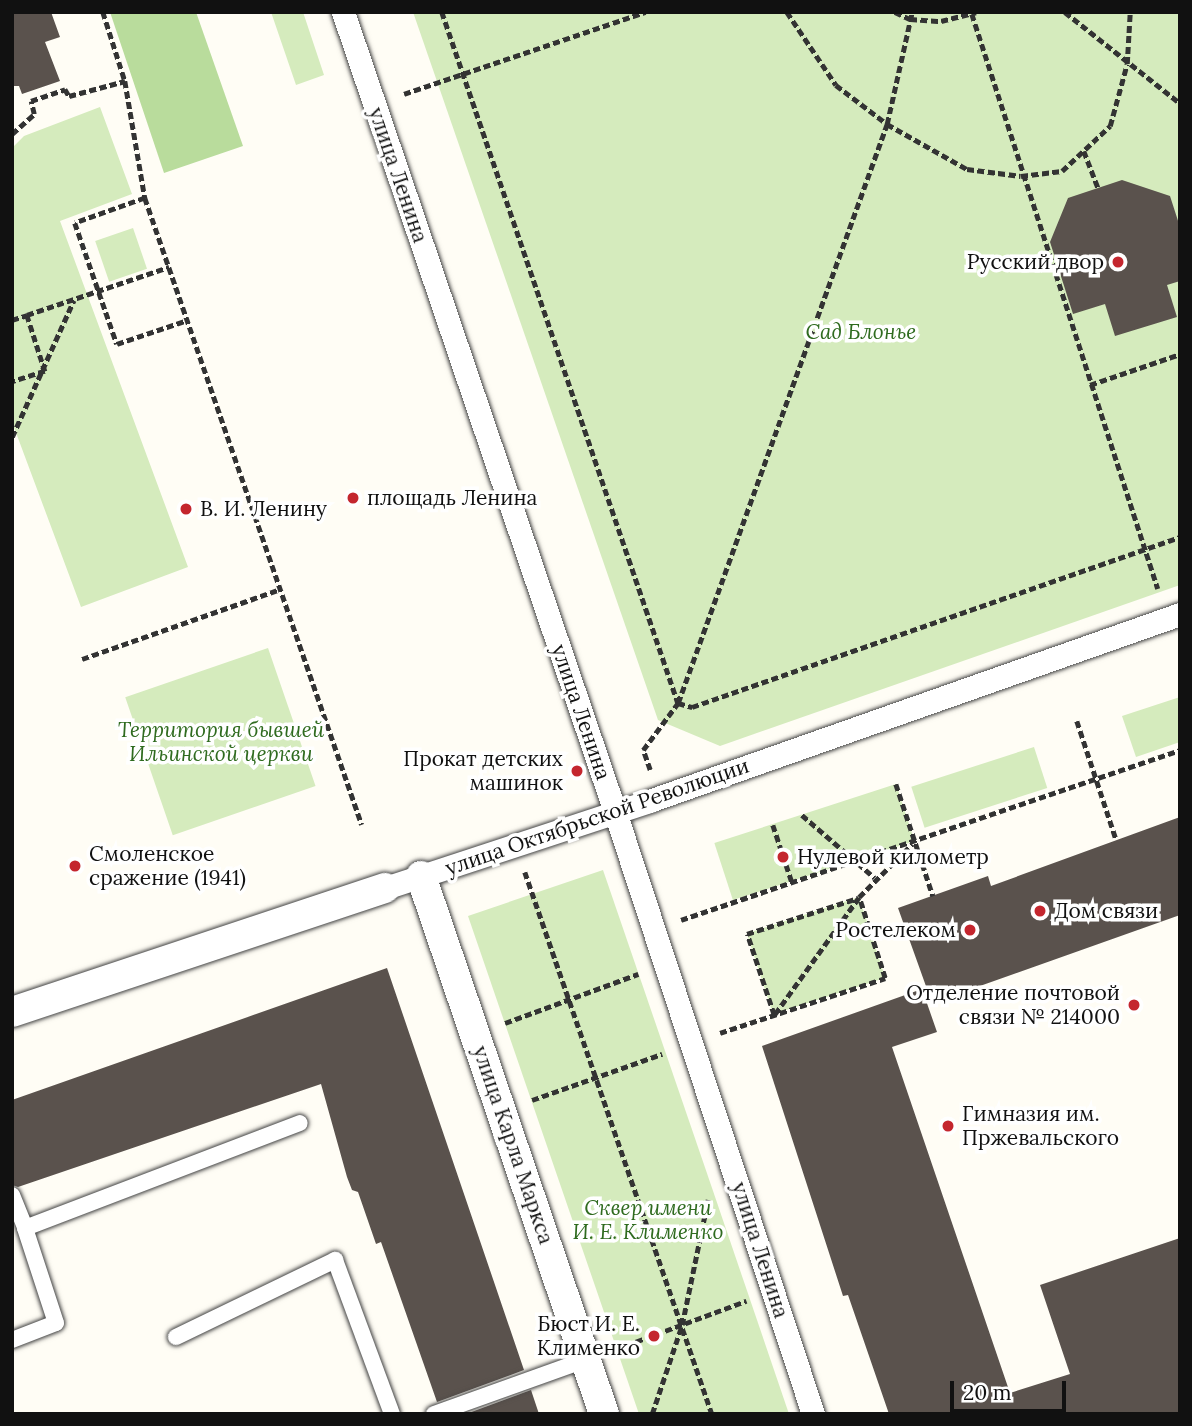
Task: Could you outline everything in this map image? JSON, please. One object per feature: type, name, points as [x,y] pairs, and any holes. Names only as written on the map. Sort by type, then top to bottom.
[{"type":"street","name":"улица Ленина","points":[[343,12],[615,812],[813,1414]]},
{"type":"street","name":"улица Октябрьской Революции","points":[[12,1012],[660,797],[1174,616]]},
{"type":"street","name":"улица Карла Маркса","points":[[421,876],[604,1414]]},
{"type":"lane","points":[[24,1228],[300,1123]]},
{"type":"lane","points":[[12,1195],[56,1324],[12,1340]]},
{"type":"lane","points":[[176,1337],[335,1260],[392,1414]]},
{"type":"lane","points":[[434,1414],[586,1360]]},
{"type":"path","points":[[103,12],[125,81],[145,198],[362,825]]},
{"type":"path","points":[[442,12],[678,703]]},
{"type":"path","points":[[404,94],[645,12]]},
{"type":"path","points":[[787,12],[836,85],[887,124],[967,169],[1021,176],[1062,171],[1110,126],[1127,64],[1130,12]]},
{"type":"path","points":[[895,12],[941,21],[974,13],[1021,176],[1144,549],[1174,616]]},
{"type":"path","points":[[1065,12],[1127,64],[1180,103]]},
{"type":"path","points":[[660,797],[643,750],[678,703],[887,124],[911,15]]},
{"type":"path","points":[[12,134],[34,114],[31,101],[65,89],[69,96],[125,81]]},
{"type":"path","points":[[1084,150],[1098,188]]},
{"type":"path","points":[[145,198],[75,223],[98,292],[117,344],[188,320]]},
{"type":"path","points":[[12,320],[169,267]]},
{"type":"path","points":[[12,437],[45,371],[74,300]]},
{"type":"path","points":[[27,315],[45,371]]},
{"type":"path","points":[[1090,385],[1180,354]]},
{"type":"path","points":[[12,382],[45,371]]},
{"type":"path","points":[[678,703],[692,707],[1180,537]]},
{"type":"path","points":[[82,659],[281,589]]},
{"type":"path","points":[[1077,721],[1116,839]]},
{"type":"path","points":[[654,929],[1180,750]]},
{"type":"path","points":[[896,784],[933,896]]},
{"type":"path","points":[[802,815],[875,878]]},
{"type":"path","points":[[772,825],[792,882]]},
{"type":"path","points":[[774,1015],[859,897],[875,878],[915,841]]},
{"type":"path","points":[[516,845],[712,1414]]},
{"type":"path","points":[[501,1111],[691,1043],[886,978],[859,897]]},
{"type":"path","points":[[774,1015],[747,934],[859,897]]},
{"type":"path","points":[[476,1035],[665,964]]},
{"type":"path","points":[[652,1414],[682,1325],[721,1134]]},
{"type":"path","points":[[586,1360],[773,1291]]},
{"type":"green space","points":[[110,12],[196,12],[243,146],[164,173]]},
{"type":"green space","points":[[271,12],[303,12],[324,75],[296,85]]},
{"type":"green space","name":"Сад Блонье","points":[[413,12],[1180,12],[1180,585],[720,746],[658,720]]},
{"type":"green space","points":[[100,107],[132,194],[60,221],[188,567],[81,607],[12,422],[12,148],[24,136]]},
{"type":"green space","points":[[133,228],[147,269],[109,282],[95,241]]},
{"type":"green space","name":"Территория бывшей Ильинской церкви","points":[[268,648],[316,786],[173,835],[125,697]]},
{"type":"green space","points":[[1180,697],[1180,742],[1136,757],[1122,716]]},
{"type":"green space","points":[[1034,747],[1047,788],[925,828],[911,787]]},
{"type":"green space","points":[[896,784],[915,841],[733,900],[714,843]]},
{"type":"green space","name":"Сквер имени И. Е. Клименко","points":[[603,870],[789,1414],[639,1414],[468,916]]},
{"type":"green space","points":[[859,897],[885,978],[773,1014],[747,933]]},
{"type":"building","points":[[12,12],[51,12],[60,37],[45,42],[60,81],[22,94],[19,86],[12,86]]},
{"type":"building","name":"Русский двор","points":[[1122,180],[1170,196],[1180,227],[1180,281],[1167,285],[1177,317],[1115,336],[1105,304],[1073,314],[1050,242],[1068,198]]},
{"type":"building","name":"Дом связи","points":[[1180,817],[1180,915],[932,1003],[898,908],[988,876],[991,886]]},
{"type":"building","points":[[387,968],[524,1370],[437,1402],[381,1242],[376,1244],[358,1192],[352,1190],[347,1177],[321,1084],[18,1187],[12,1185],[12,1100]]},
{"type":"building","name":"Гимназия им. Пржевальского","points":[[922,989],[937,1032],[892,1047],[1010,1393],[1070,1374],[1040,1285],[1180,1238],[1180,1414],[889,1414],[848,1295],[843,1296],[762,1046]]},
{"type":"building","points":[[531,1390],[539,1414],[466,1414]]},
{"type":"place","name":"Русский двор","points":[[1118,262]]},
{"type":"place","name":"площадь Ленина","points":[[353,498]]},
{"type":"place","name":"В. И. Ленину","points":[[186,509]]},
{"type":"place","name":"Прокат детских машинок","points":[[577,771]]},
{"type":"place","name":"Нулевой километр","points":[[783,857]]},
{"type":"place","name":"Смоленское сражение (1941)","points":[[75,866]]},
{"type":"place","name":"Дом связи","points":[[1040,911]]},
{"type":"place","name":"Ростелеком","points":[[970,930]]},
{"type":"place","name":"Отделение почтовой связи № 214000","points":[[1134,1005]]},
{"type":"place","name":"Гимназия им. Пржевальского","points":[[948,1126]]},
{"type":"place","name":"Бюст И. Е. Клименко","points":[[654,1336]]}]
